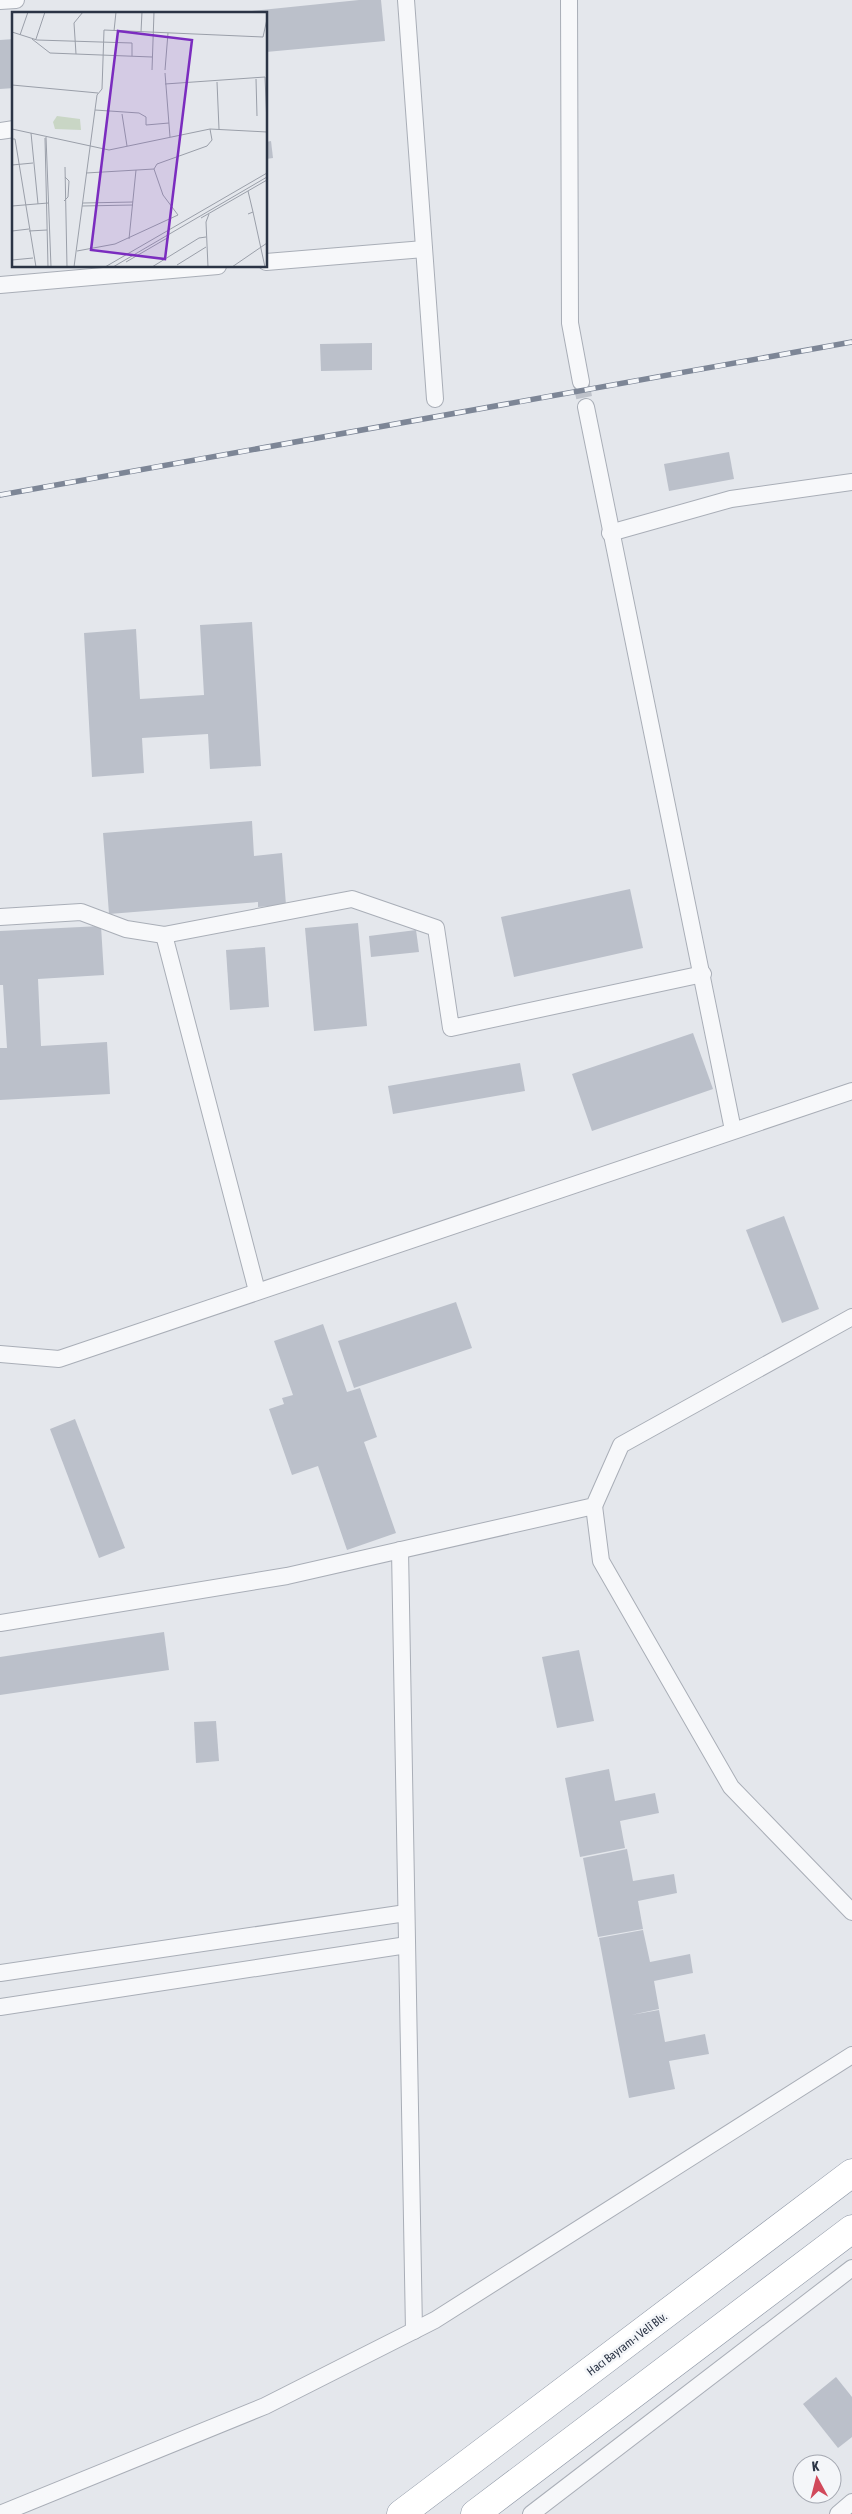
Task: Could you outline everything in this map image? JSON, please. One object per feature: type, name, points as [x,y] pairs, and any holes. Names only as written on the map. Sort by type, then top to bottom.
[{"type":"highway","name":"Hacı Bayram-ı Velî Blv.","points":[[401,2514],[852,2173]]},
{"type":"highway","points":[[475,2514],[852,2229]]},
{"type":"street","points":[[0,1],[16,0]]},
{"type":"street","points":[[406,0],[435,399]]},
{"type":"street","points":[[569,0],[570,323],[581,382]]},
{"type":"street","points":[[268,262],[424,249]]},
{"type":"street","points":[[0,285],[183,268]]},
{"type":"street","points":[[586,407],[610,533],[734,1130]]},
{"type":"street","points":[[610,533],[731,498],[852,482]]},
{"type":"street","points":[[0,917],[81,912],[126,929],[164,935],[352,899],[436,928],[451,1028],[703,974]]},
{"type":"street","points":[[164,935],[257,1291]]},
{"type":"street","points":[[0,1354],[59,1359],[852,1091]]},
{"type":"street","points":[[852,1317],[621,1446],[594,1506],[601,1561],[731,1787],[852,1912]]},
{"type":"street","points":[[0,1623],[287,1576],[594,1506]]},
{"type":"street","points":[[400,1550],[414,2330]]},
{"type":"street","points":[[0,1973],[406,1913]]},
{"type":"street","points":[[0,2007],[407,1945]]},
{"type":"street","points":[[0,2514],[265,2406],[435,2320],[852,2054]]},
{"type":"street","points":[[531,2514],[852,2268]]},
{"type":"street","points":[[838,2514],[852,2502]]},
{"type":"building","points":[[359,0],[381,0],[385,41],[268,52],[268,12],[252,11]]},
{"type":"building","points":[[12,39],[12,88],[0,89],[0,40]]},
{"type":"building","points":[[271,141],[273,158],[268,159],[268,142]]},
{"type":"building","points":[[372,343],[372,370],[321,371],[320,344]]},
{"type":"building","points":[[729,452],[734,479],[669,491],[664,464]]},
{"type":"building","points":[[252,622],[261,766],[210,769],[208,734],[142,738],[144,773],[92,777],[84,633],[136,629],[140,699],[204,695],[200,625]]},
{"type":"building","points":[[252,821],[254,856],[282,853],[286,905],[258,907],[258,902],[109,914],[103,833]]},
{"type":"building","points":[[630,889],[643,948],[514,977],[501,917]]},
{"type":"building","points":[[358,923],[367,1026],[314,1031],[305,928]]},
{"type":"building","points":[[101,926],[104,975],[38,979],[41,1046],[107,1042],[110,1094],[0,1100],[0,1048],[7,1048],[3,985],[0,985],[0,931]]},
{"type":"building","points":[[416,930],[419,952],[371,957],[369,936]]},
{"type":"building","points":[[265,947],[269,1007],[230,1010],[226,950]]},
{"type":"building","points":[[693,1033],[713,1089],[592,1131],[572,1074]]},
{"type":"building","points":[[520,1063],[525,1091],[393,1114],[388,1086]]},
{"type":"building","points":[[784,1216],[819,1309],[782,1323],[746,1230]]},
{"type":"building","points":[[456,1302],[472,1348],[354,1388],[338,1341]]},
{"type":"building","points":[[323,1324],[347,1392],[360,1388],[377,1437],[364,1442],[396,1533],[347,1550],[318,1466],[292,1475],[269,1409],[284,1404],[282,1398],[293,1395],[274,1341]]},
{"type":"building","points":[[75,1419],[125,1548],[99,1558],[50,1429]]},
{"type":"building","points":[[164,1632],[169,1670],[0,1695],[0,1657]]},
{"type":"building","points":[[579,1650],[594,1721],[557,1728],[542,1657]]},
{"type":"building","points":[[216,1721],[219,1761],[196,1763],[194,1722]]},
{"type":"building","points":[[609,1769],[615,1801],[655,1793],[659,1813],[620,1821],[625,1848],[580,1857],[565,1778]]},
{"type":"building","points":[[627,1849],[633,1881],[674,1874],[677,1893],[638,1901],[643,1929],[598,1937],[583,1858]]},
{"type":"building","points":[[643,1930],[650,1962],[690,1954],[693,1973],[654,1981],[659,2009],[631,2015],[659,2010],[665,2042],[705,2034],[709,2054],[669,2061],[675,2089],[629,2098],[599,1938]]},
{"type":"building","points":[[836,2377],[852,2397],[852,2437],[838,2448],[803,2404]]},
{"type":"tunnel","points":[[581,382],[586,407]]},
{"type":"railway","points":[[0,495],[852,342]]}]
